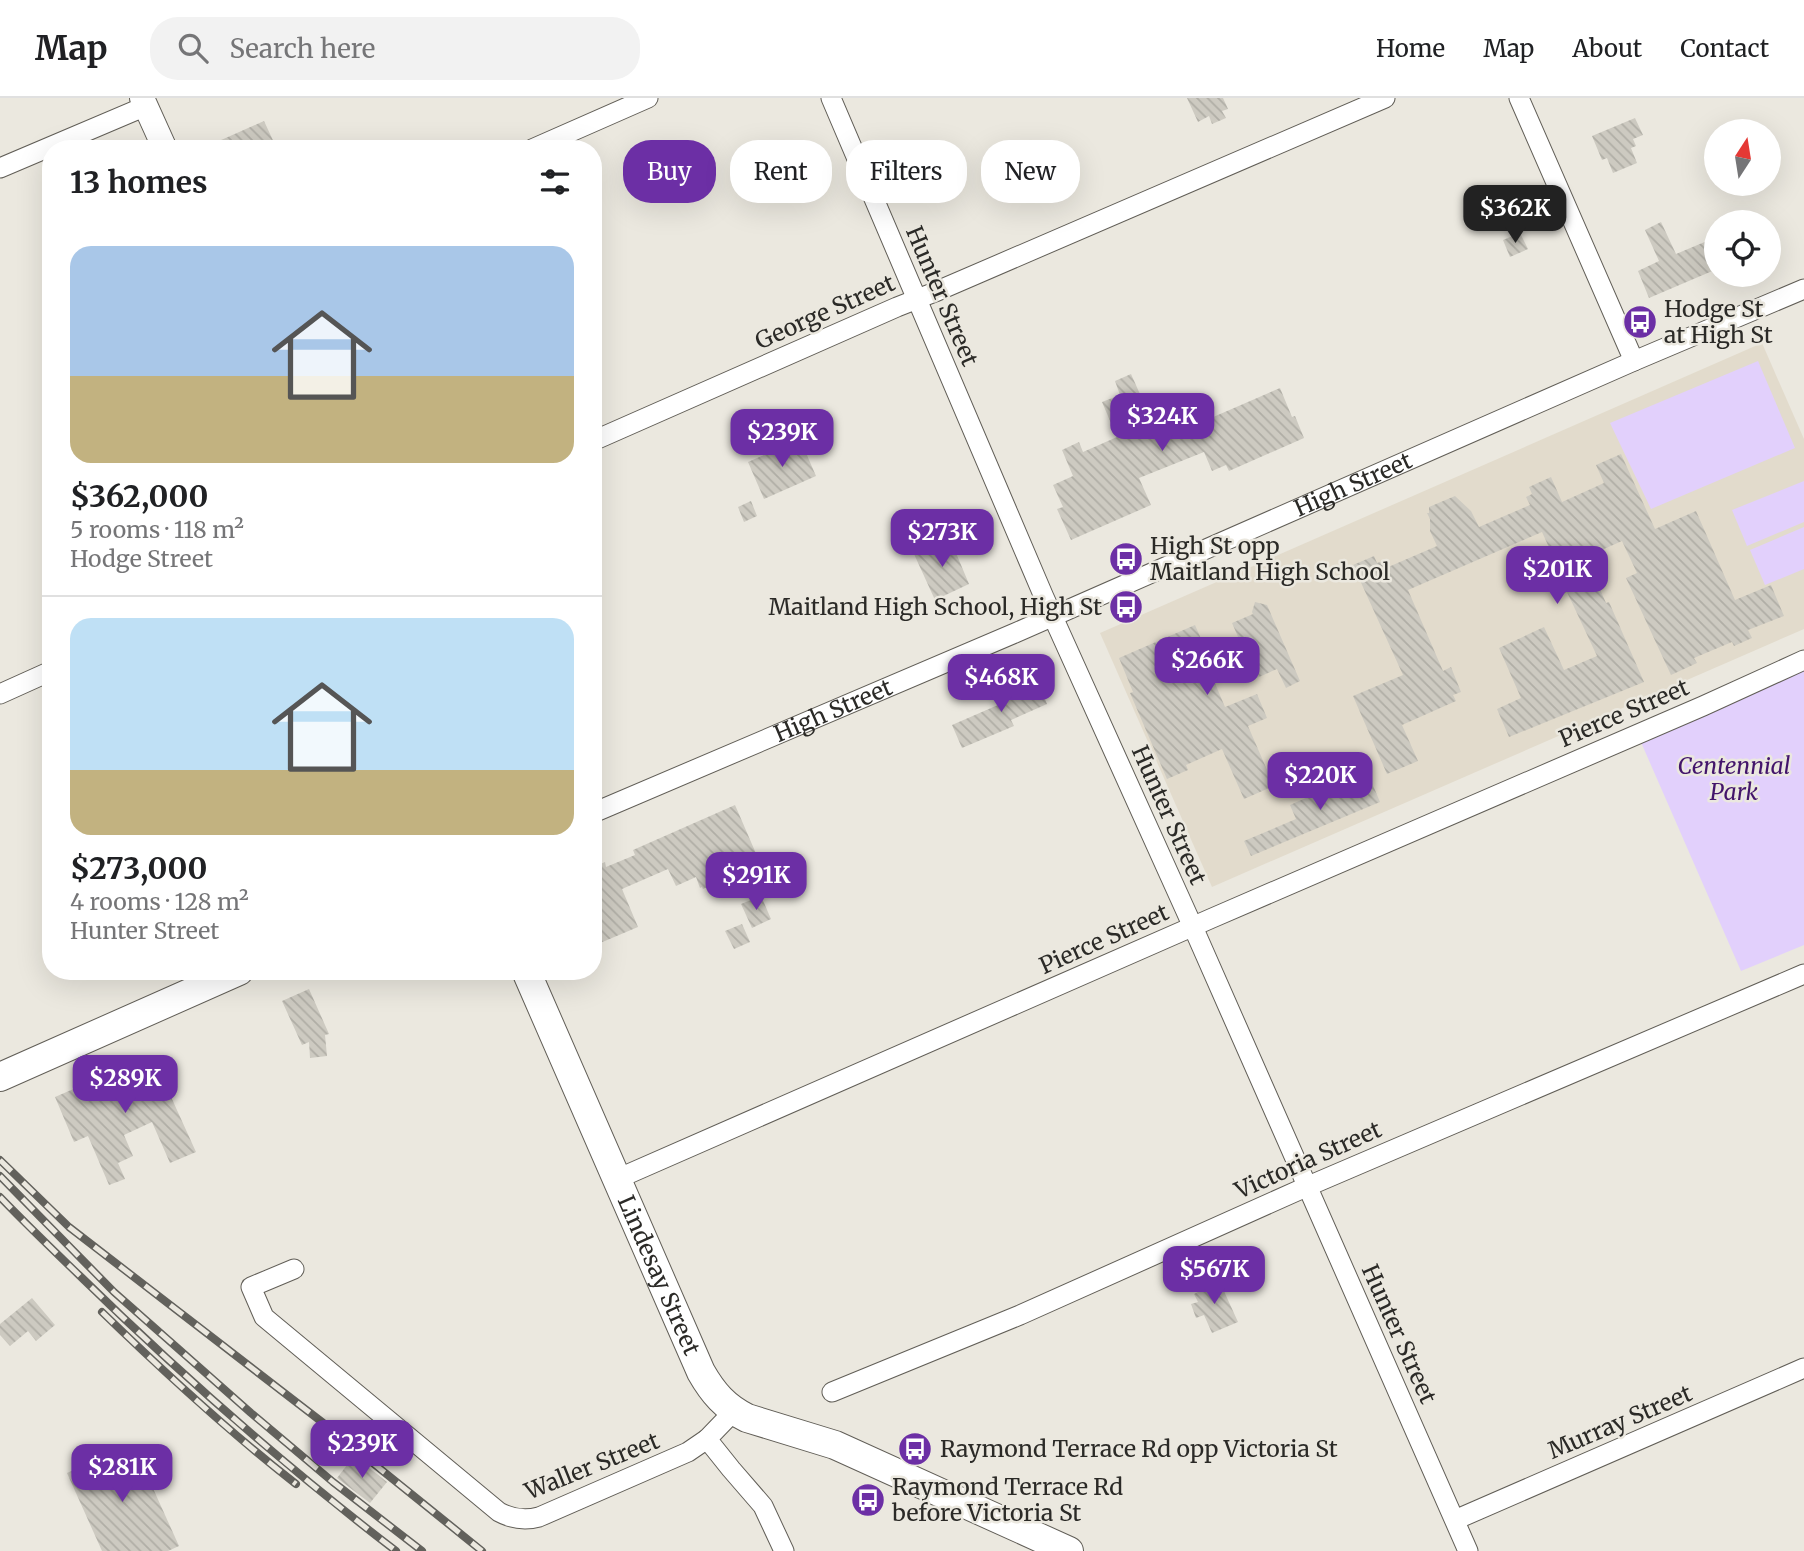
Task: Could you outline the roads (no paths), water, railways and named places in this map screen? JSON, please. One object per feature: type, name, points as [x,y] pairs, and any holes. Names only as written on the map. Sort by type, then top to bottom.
[{"type":"main road","points":[[0,1077],[219,980]]},
{"type":"main road","name":"Lindesay Street","points":[[530,980],[701,1372],[713,1392],[734,1411]]},
{"type":"main road","points":[[734,1411],[747,1418],[835,1445],[1069,1551]]},
{"type":"street","points":[[552,140],[648,98]]},
{"type":"street","name":"Hunter Street","points":[[831,98],[1053,616],[1468,1551]]},
{"type":"street","name":"George Street","points":[[602,437],[1385,98]]},
{"type":"street","points":[[1519,98],[1634,361]]},
{"type":"street","points":[[60,140],[144,102],[161,140]]},
{"type":"street","points":[[0,167],[42,148]]},
{"type":"street","name":"High Street","points":[[602,809],[1804,289]]},
{"type":"street","name":"Pierce Street","points":[[617,1179],[1804,660]]},
{"type":"street","points":[[0,694],[42,675]]},
{"type":"street","name":"Victoria Street","points":[[832,1392],[1020,1315],[1306,1187],[1804,974]]},
{"type":"street","name":"Waller Street","points":[[294,1269],[251,1287],[264,1317],[499,1512],[506,1515],[524,1520],[539,1517],[688,1452],[708,1439]]},
{"type":"street","name":"Murray Street","points":[[1455,1520],[1804,1368]]},
{"type":"street","points":[[734,1411],[708,1439],[763,1506],[784,1551]]},
{"type":"railway","points":[[0,1160],[69,1227],[322,1422],[482,1551]]},
{"type":"railway","points":[[0,1176],[114,1292],[333,1482],[422,1551]]},
{"type":"railway","points":[[0,1197],[195,1384],[314,1486],[396,1551]]},
{"type":"railway","points":[[102,1312],[197,1401],[296,1484]]},
{"type":"place","name":"Hodge St at High St","points":[[1640,322]]},
{"type":"place","name":"High St opp Maitland High School","points":[[1126,559]]},
{"type":"place","name":"Maitland High School, High St","points":[[1126,607]]},
{"type":"place","name":"Raymond Terrace Rd opp Victoria St","points":[[915,1449]]},
{"type":"place","name":"Raymond Terrace Rd before Victoria St","points":[[868,1500]]},
{"type":"park label","name":"Centennial Park","points":[[1734,779]]}]
